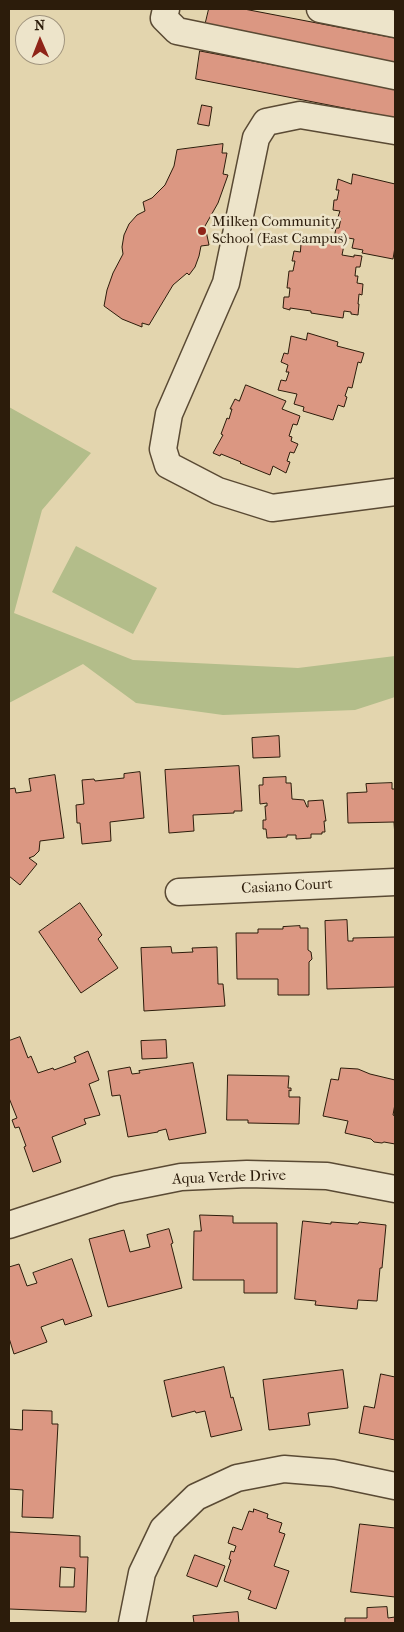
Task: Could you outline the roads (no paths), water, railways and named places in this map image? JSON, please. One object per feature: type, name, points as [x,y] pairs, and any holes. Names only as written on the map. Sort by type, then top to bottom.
[{"type":"street","points":[[166,9],[164,18],[178,31],[395,76]]},
{"type":"street","points":[[320,9],[395,24]]},
{"type":"street","points":[[395,131],[300,115],[266,122],[256,138],[226,282],[169,414],[163,449],[168,465],[218,492],[272,508],[395,492]]},
{"type":"street","name":"Casiano Court","points":[[179,892],[395,882]]},
{"type":"street","name":"Aqua Verde Drive","points":[[9,1225],[116,1190],[181,1177],[247,1174],[327,1176],[395,1190]]},
{"type":"street","points":[[132,1623],[142,1573],[163,1529],[196,1497],[236,1478],[284,1470],[333,1472],[395,1486]]},
{"type":"place","name":"Milken Community School (East Campus)","points":[[202,231]]}]
